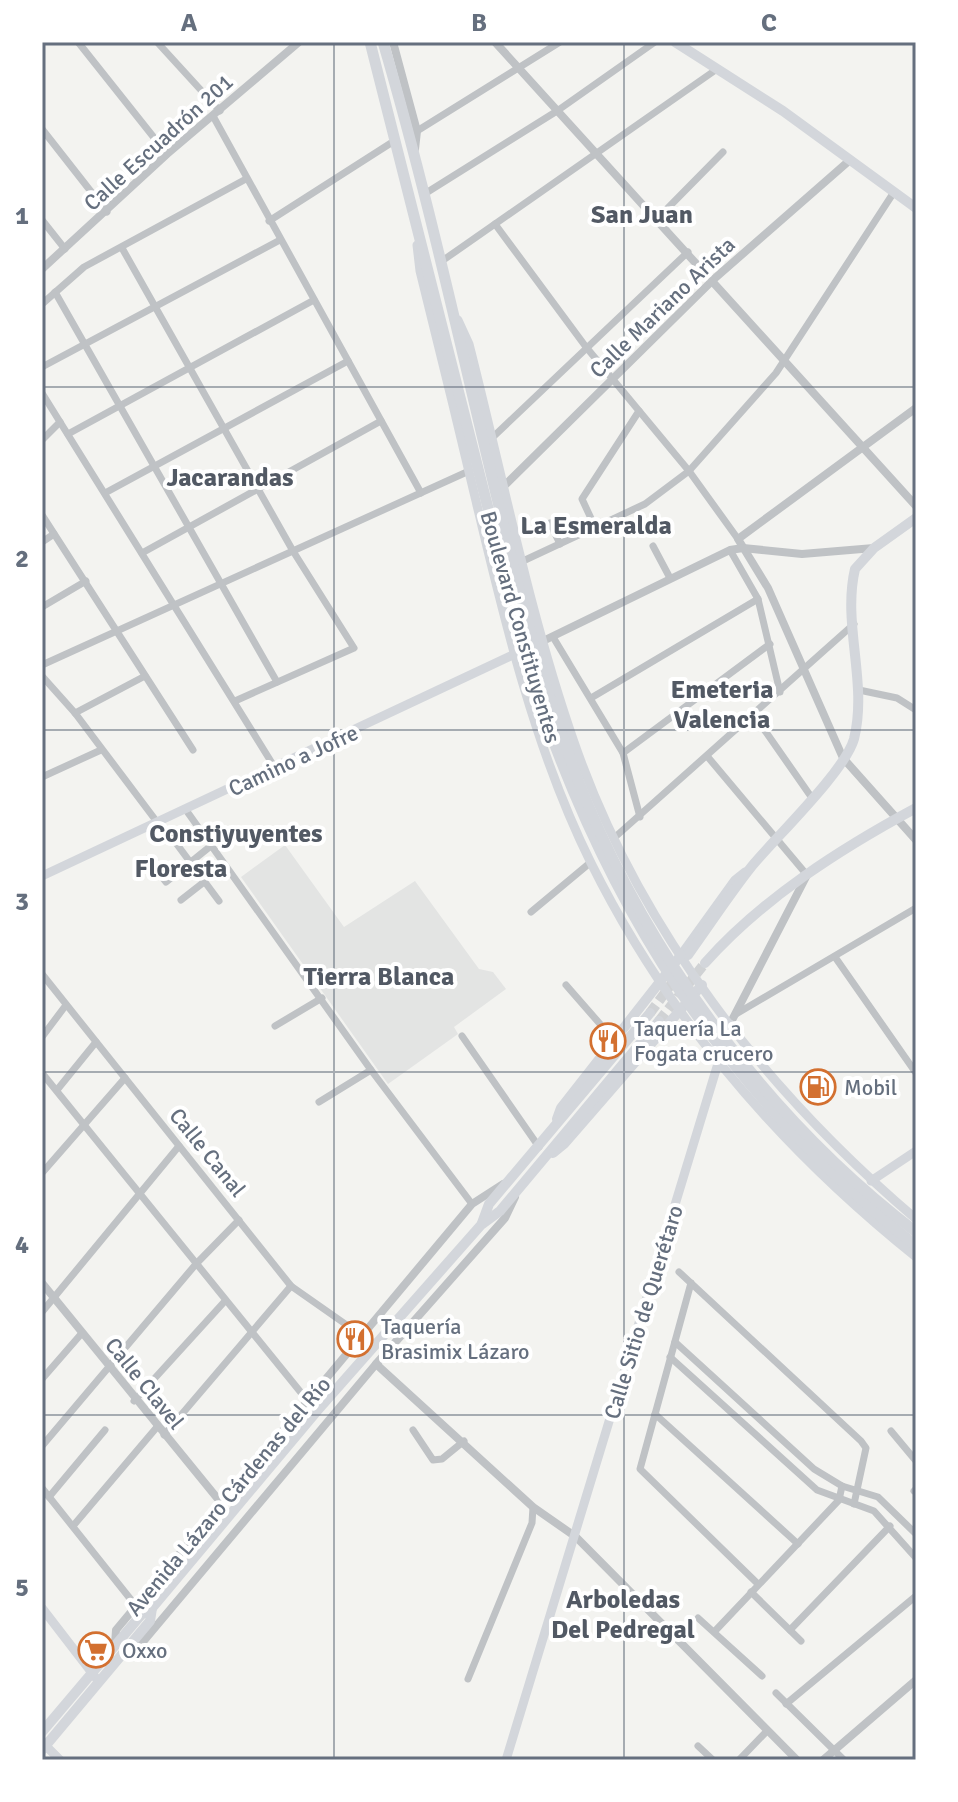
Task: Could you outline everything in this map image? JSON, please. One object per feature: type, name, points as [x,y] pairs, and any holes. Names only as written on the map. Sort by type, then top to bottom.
[{"type":"highway","name":"Boulevard Constituyentes","points":[[370,42],[530,674],[556,750],[597,848],[640,930],[684,1000],[761,1098],[916,1246]]},
{"type":"highway","name":"Boulevard Constituyentes","points":[[383,42],[415,150],[442,261],[479,472]]},
{"type":"highway","name":"Boulevard Constituyentes","points":[[818,1153],[916,1232]]},
{"type":"main road","points":[[675,42],[916,208]]},
{"type":"main road","points":[[451,305],[469,344],[529,588],[548,639],[574,743],[614,838],[702,985],[773,1082],[871,1181],[916,1219]]},
{"type":"main road","points":[[479,472],[498,593],[513,654],[547,753],[591,862],[658,983],[718,1064],[808,1163],[916,1257]]},
{"type":"main road","points":[[553,1130],[561,1108],[658,983],[843,758],[855,736],[859,690],[854,624],[855,569],[874,548],[916,518]]},
{"type":"main road","name":"Camino a Jofre","points":[[42,876],[548,639]]},
{"type":"main road","points":[[705,963],[752,916],[807,875],[916,808]]},
{"type":"main road","points":[[538,1163],[564,1144],[702,985]]},
{"type":"main road","name":"Avenida Lázaro Cárdenas del Río","points":[[481,1225],[489,1204],[650,1013]]},
{"type":"main road","name":"Avenida Lázaro Cárdenas del Río","points":[[42,1732],[150,1621],[152,1608],[317,1411],[481,1225],[500,1211],[659,1021]]},
{"type":"main road","name":"Calle Sitio de Querétaro","points":[[506,1760],[730,1024]]},
{"type":"main road","points":[[871,1181],[916,1151]]},
{"type":"main road","points":[[42,1608],[95,1678]]},
{"type":"main road","name":"Avenida Lázaro Cárdenas del Río","points":[[44,1748],[95,1678]]},
{"type":"main road","points":[[44,1748],[60,1760]]},
{"type":"street","points":[[78,42],[167,154]]},
{"type":"street","points":[[157,42],[216,113],[246,179],[421,493]]},
{"type":"street","name":"Calle Escuadrón 201","points":[[42,269],[167,154],[299,42]]},
{"type":"street","points":[[364,42],[391,143],[401,157]]},
{"type":"street","points":[[393,42],[417,131],[415,150]]},
{"type":"street","points":[[495,42],[714,279],[916,506]]},
{"type":"street","points":[[417,131],[560,42]]},
{"type":"street","points":[[426,193],[557,111],[655,42]]},
{"type":"street","points":[[442,261],[717,69]]},
{"type":"street","points":[[42,129],[107,212]]},
{"type":"street","points":[[269,221],[391,143]]},
{"type":"street","points":[[658,218],[723,152]]},
{"type":"street","name":"Calle Mariano Arista","points":[[505,485],[714,279],[850,160]]},
{"type":"street","points":[[42,304],[84,267],[246,179]]},
{"type":"street","points":[[523,561],[645,504],[689,471],[776,373],[894,192]]},
{"type":"street","points":[[42,220],[65,249]]},
{"type":"street","points":[[495,224],[586,347],[689,471],[738,539],[768,588],[843,758],[916,840]]},
{"type":"street","points":[[42,367],[280,240]]},
{"type":"street","points":[[122,248],[257,489],[354,648],[235,701]]},
{"type":"street","points":[[493,437],[688,252]]},
{"type":"street","points":[[55,292],[277,682]]},
{"type":"street","points":[[68,434],[314,300]]},
{"type":"street","points":[[105,493],[348,361]]},
{"type":"street","points":[[42,393],[275,768]]},
{"type":"street","points":[[738,539],[916,408]]},
{"type":"street","points":[[595,527],[582,499],[639,411]]},
{"type":"street","points":[[142,553],[381,421]]},
{"type":"street","points":[[42,440],[60,422]]},
{"type":"street","points":[[42,665],[421,493],[479,472]]},
{"type":"street","points":[[42,515],[193,750]]},
{"type":"street","points":[[550,523],[560,544]]},
{"type":"street","points":[[42,542],[54,534]]},
{"type":"street","points":[[653,546],[670,578]]},
{"type":"street","points":[[640,817],[623,753],[591,698],[548,639],[730,550],[743,548],[802,554],[874,548]]},
{"type":"street","points":[[730,550],[758,599],[780,692]]},
{"type":"street","points":[[42,607],[86,581]]},
{"type":"street","points":[[498,593],[514,597],[529,588]]},
{"type":"street","points":[[591,698],[758,599]]},
{"type":"street","points":[[614,838],[854,624]]},
{"type":"street","points":[[623,753],[770,644]]},
{"type":"street","points":[[42,676],[75,713],[157,822]]},
{"type":"street","points":[[75,713],[145,676]]},
{"type":"street","points":[[859,690],[897,698],[916,710]]},
{"type":"street","points":[[754,715],[812,798]]},
{"type":"street","points":[[42,777],[101,750]]},
{"type":"street","points":[[707,756],[807,875]]},
{"type":"street","points":[[186,810],[371,1070],[472,1204]]},
{"type":"street","points":[[173,839],[219,901]]},
{"type":"street","points":[[148,859],[166,882],[212,845]]},
{"type":"street","points":[[531,912],[591,862]]},
{"type":"street","name":"Calle Sitio de Querétaro","points":[[730,1024],[807,875]]},
{"type":"street","points":[[181,900],[204,882]]},
{"type":"street","points":[[736,1014],[916,908]]},
{"type":"street","points":[[835,957],[916,1073]]},
{"type":"street","name":"Calle Canal","points":[[42,974],[291,1286],[361,1335]]},
{"type":"street","points":[[566,985],[614,1040]]},
{"type":"street","points":[[275,1026],[322,998]]},
{"type":"street","points":[[42,1037],[66,1005]]},
{"type":"street","points":[[462,1036],[539,1147]]},
{"type":"street","points":[[57,1090],[96,1042]]},
{"type":"street","points":[[319,1102],[371,1070]]},
{"type":"street","points":[[42,1073],[307,1400]]},
{"type":"street","points":[[42,1173],[125,1078]]},
{"type":"street","points":[[42,1312],[179,1146]]},
{"type":"street","name":"Avenida Lázaro Cárdenas del Río","points":[[514,1177],[472,1204],[361,1335],[116,1630],[120,1649],[137,1649],[376,1364],[505,1218],[518,1190]]},
{"type":"street","points":[[42,1446],[196,1264],[239,1220]]},
{"type":"street","points":[[679,1272],[861,1441],[866,1448],[854,1504]]},
{"type":"street","name":"Calle Clavel","points":[[42,1283],[134,1401],[222,1504]]},
{"type":"street","points":[[691,1283],[640,1469],[758,1584]]},
{"type":"street","points":[[164,1435],[291,1286]]},
{"type":"street","points":[[134,1401],[225,1301]]},
{"type":"street","points":[[42,1379],[82,1333]]},
{"type":"street","points":[[675,1342],[814,1469],[842,1486],[878,1497],[916,1534]]},
{"type":"street","points":[[670,1357],[803,1477],[839,1500],[874,1511],[916,1558]]},
{"type":"street","points":[[376,1364],[533,1507],[576,1537],[797,1760]]},
{"type":"street","points":[[655,1414],[798,1544]]},
{"type":"street","points":[[73,1526],[157,1427]]},
{"type":"street","points":[[49,1497],[105,1430]]},
{"type":"street","points":[[413,1430],[433,1460],[442,1459],[464,1441]]},
{"type":"street","points":[[891,1431],[916,1461]]},
{"type":"street","points":[[715,1631],[839,1500],[842,1486]]},
{"type":"street","points":[[42,1488],[136,1606]]},
{"type":"street","points":[[468,1679],[532,1523],[533,1507]]},
{"type":"street","points":[[790,1630],[890,1526]]},
{"type":"street","points":[[751,1592],[801,1641]]},
{"type":"street","points":[[786,1704],[916,1596]]},
{"type":"street","points":[[698,1618],[762,1676]]},
{"type":"street","points":[[823,1760],[916,1680]]},
{"type":"street","points":[[776,1693],[844,1760]]},
{"type":"street","points":[[739,1760],[766,1732]]},
{"type":"street","points":[[698,1746],[713,1760]]},
{"type":"shaded area","points":[[285,845],[344,927],[415,881],[479,969],[493,972],[506,989],[454,1027],[458,1034],[388,1084],[241,877]]},
{"type":"tunnel","points":[[659,1021],[705,963]]},
{"type":"tunnel","points":[[650,1013],[678,975]]},
{"type":"place","name":"Taquería La Fogata crucero","points":[[608,1041]]},
{"type":"place","name":"Mobil","points":[[818,1087]]},
{"type":"place","name":"Taquería Brasimix Lázaro","points":[[355,1339]]},
{"type":"place","name":"Oxxo","points":[[96,1650]]},
{"type":"district","name":"San Juan","points":[[642,214]]},
{"type":"district","name":"Jacarandas","points":[[230,477]]},
{"type":"district","name":"La Esmeralda","points":[[596,525]]},
{"type":"district","name":"Emeteria Valencia","points":[[722,704]]},
{"type":"district","name":"Constiyuyentes","points":[[236,833]]},
{"type":"district","name":"Floresta","points":[[181,868]]},
{"type":"district","name":"Tierra Blanca","points":[[379,976]]},
{"type":"district","name":"Arboledas Del Pedregal","points":[[623,1614]]}]
